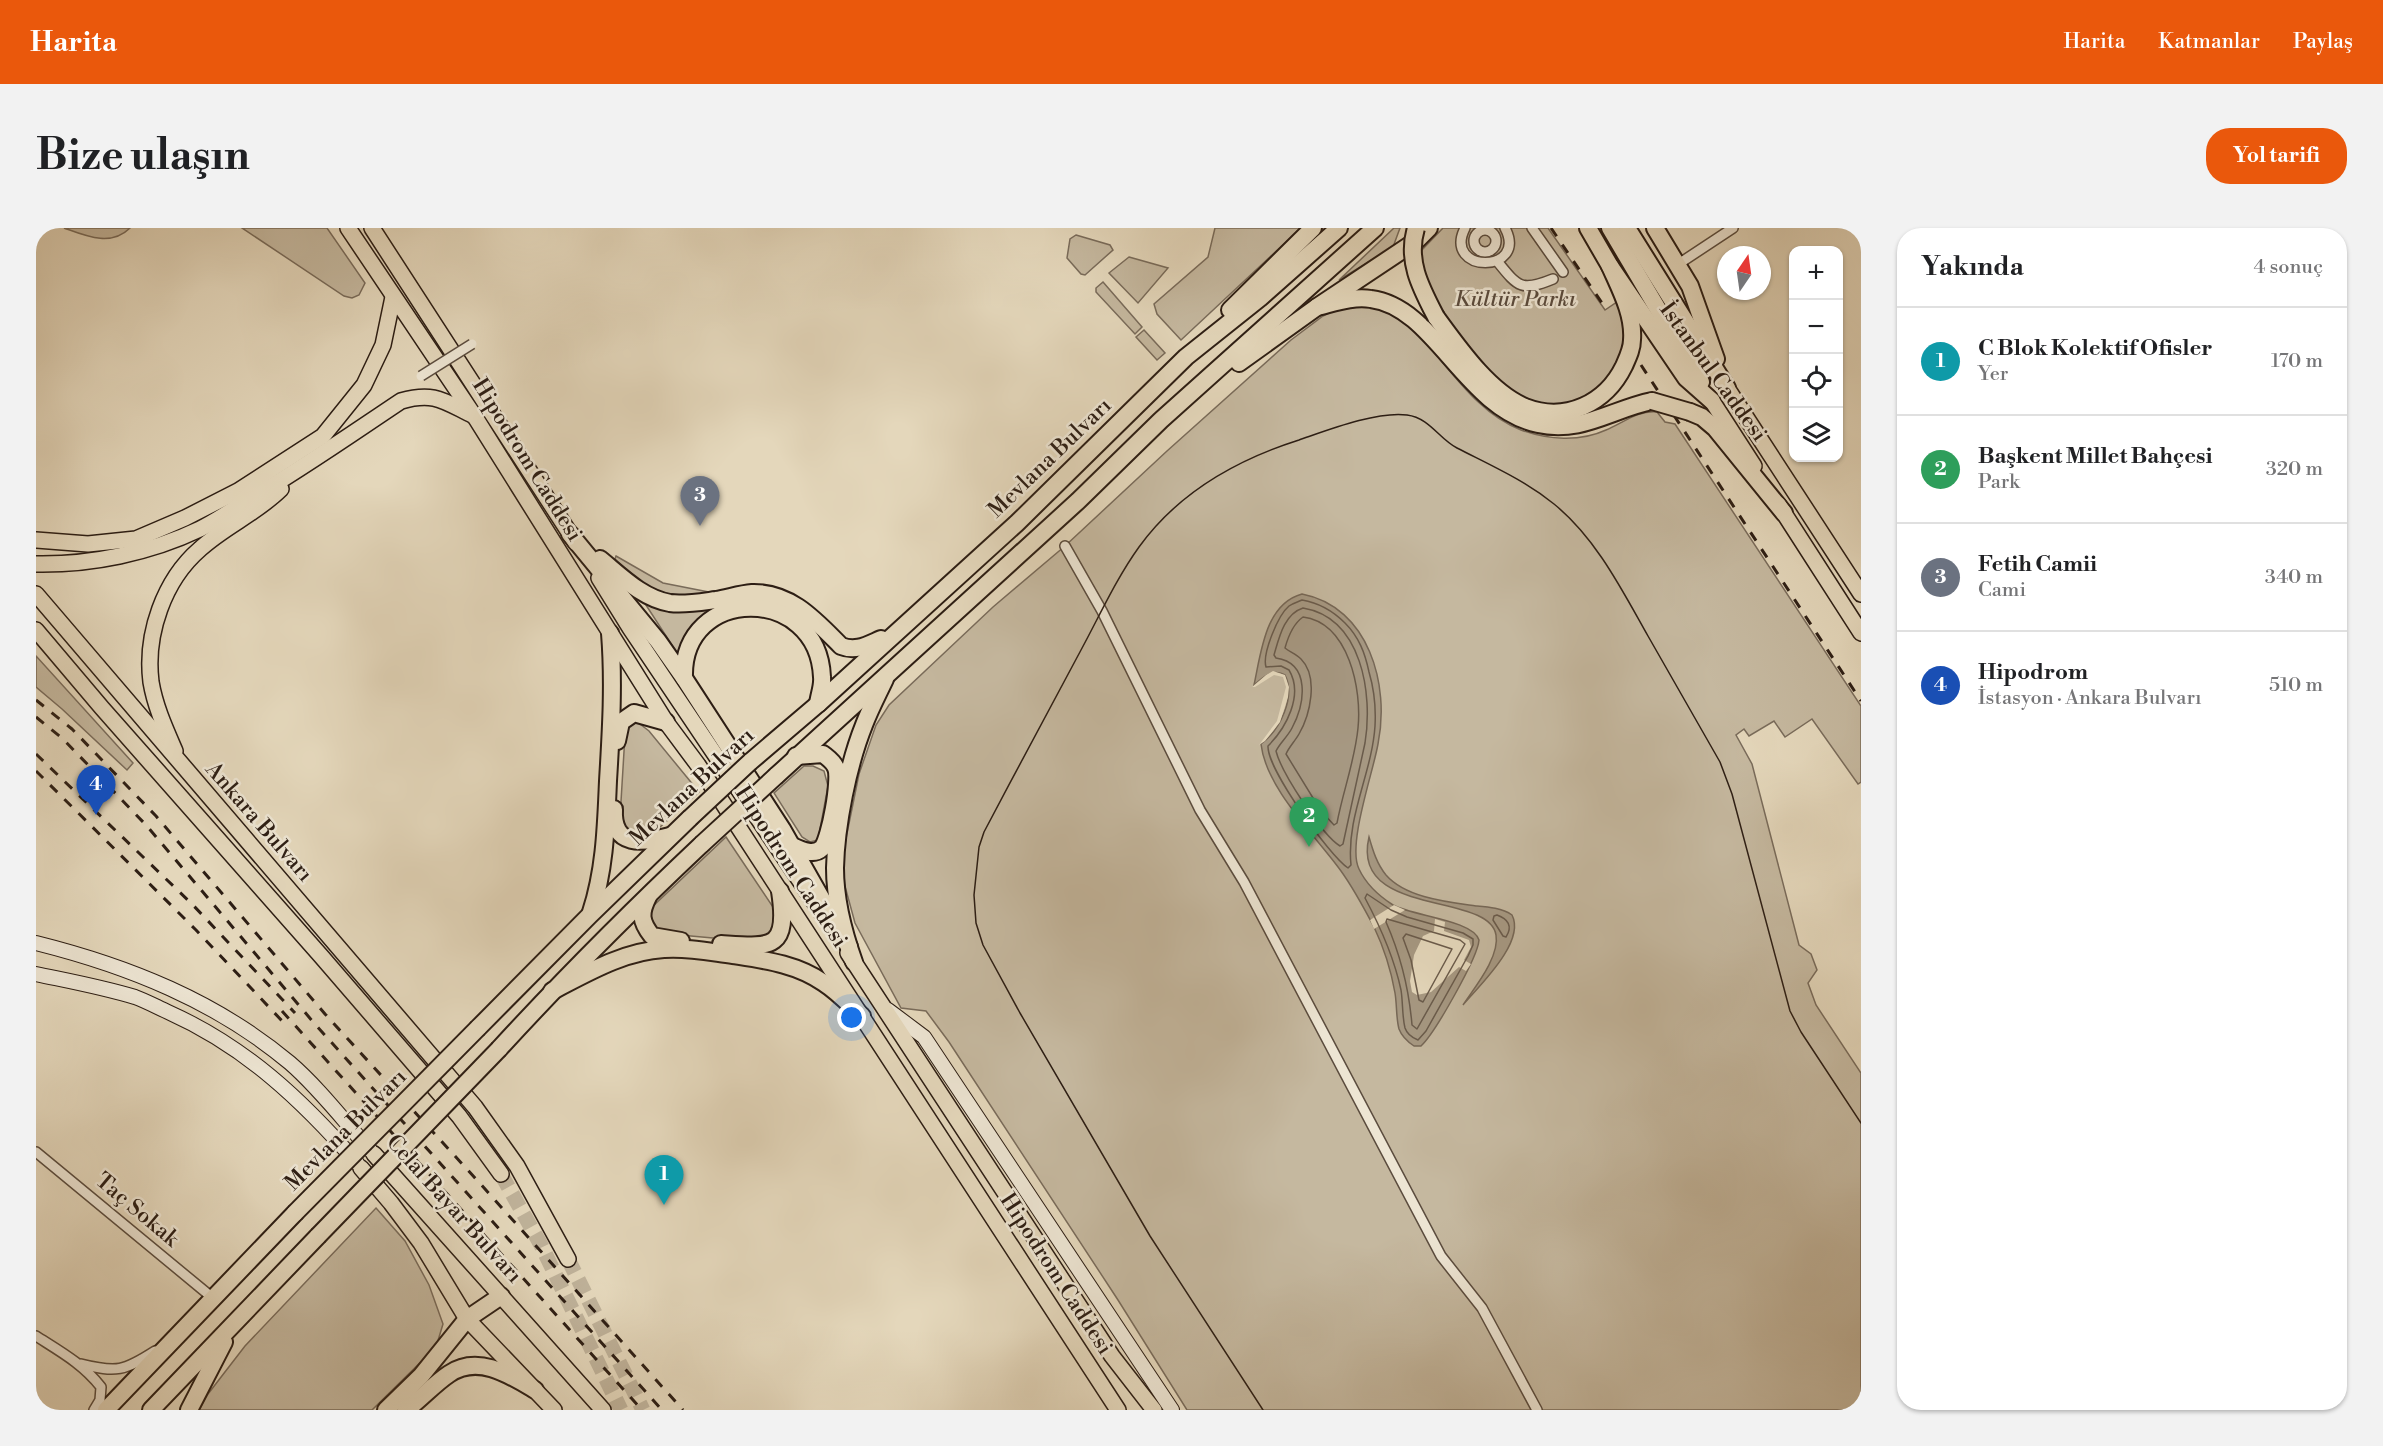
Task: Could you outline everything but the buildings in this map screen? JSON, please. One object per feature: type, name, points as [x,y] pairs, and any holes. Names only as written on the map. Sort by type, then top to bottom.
[{"type":"highway","points":[[1186,357],[1312,228]]},
{"type":"highway","name":"Mevlana Bulvarı","points":[[106,1410],[295,1213],[671,836],[750,762],[818,704],[1017,523],[1186,357],[1260,298],[1339,228]]},
{"type":"highway","points":[[151,1410],[499,1050],[552,991],[649,893],[796,756],[1078,501],[1161,420],[1375,228]]},
{"type":"highway","points":[[1416,228],[1412,247],[1416,273],[1436,317],[1479,371],[1518,404],[1546,412],[1574,410],[1590,404],[1605,393],[1618,377],[1632,348],[1632,333],[1627,307],[1610,266]]},
{"type":"highway","points":[[1161,420],[1317,307],[1416,240],[1429,228]]},
{"type":"highway","name":"İstanbul Caddesi","points":[[1588,228],[1610,266],[1686,378],[1712,401]]},
{"type":"highway","points":[[1610,228],[1712,401]]},
{"type":"highway","name":"İstanbul Caddesi","points":[[1627,228],[1727,388]]},
{"type":"highway","points":[[1655,228],[1690,286],[1727,388]]},
{"type":"highway","points":[[1317,307],[1356,298],[1372,299],[1406,312],[1480,391],[1512,416],[1539,425],[1580,426],[1652,401],[1702,417],[1715,428],[1784,513]]},
{"type":"highway","points":[[570,534],[647,595],[671,603],[697,602],[751,593],[762,594],[782,599],[801,608],[840,646],[848,649],[863,647],[893,634]]},
{"type":"highway","points":[[570,534],[658,640],[684,678],[790,845],[851,955]]},
{"type":"highway","points":[[684,678],[684,664],[688,648],[697,631],[716,616],[734,608],[757,607],[774,610],[799,624],[813,641],[820,658],[823,678],[818,704]]},
{"type":"highway","points":[[590,915],[599,886],[606,832],[613,693],[610,633]]},
{"type":"highway","points":[[851,955],[835,870],[837,841],[852,762],[864,724],[888,672]]},
{"type":"highway","points":[[666,722],[634,713],[621,722],[618,731],[614,823],[622,835],[633,840],[647,842],[671,836]]},
{"type":"highway","points":[[790,845],[807,852],[814,852],[822,848],[838,779],[836,768],[823,754],[796,756]]},
{"type":"highway","points":[[649,893],[641,910],[641,919],[651,936],[664,939],[761,946],[770,945],[780,930],[783,909],[780,891]]},
{"type":"highway","points":[[552,991],[598,968],[632,955],[662,949],[688,949],[774,961],[800,969],[825,983],[862,1016]]},
{"type":"highway","points":[[386,1410],[421,1376],[467,1319],[501,1296]]},
{"type":"highway","points":[[189,1410],[234,1323]]},
{"type":"highway","points":[[406,1410],[451,1372],[467,1367],[483,1366],[503,1372],[535,1389]]},
{"type":"main road","name":"Hipodrom Caddesi","points":[[348,228],[475,417],[666,722],[698,765],[1118,1410]]},
{"type":"main road","name":"Hipodrom Caddesi","points":[[372,228],[630,628],[851,955],[882,1006],[1112,1356],[1154,1410]]},
{"type":"main road","points":[[36,540],[88,544],[136,539],[185,518],[238,491],[323,436],[364,386],[383,345],[393,297]]},
{"type":"main road","name":"İstanbul Caddesi","points":[[1727,388],[1861,594]]},
{"type":"main road","points":[[36,564],[66,565],[122,555],[159,545],[201,529],[299,470],[401,402],[415,397],[434,396],[475,417]]},
{"type":"main road","name":"İstanbul Caddesi","points":[[1712,401],[1861,633]]},
{"type":"main road","points":[[182,767],[160,717],[151,681],[152,645],[156,619],[165,596],[176,575],[199,549],[270,499],[299,470]]},
{"type":"main road","name":"Ankara Bulvarı","points":[[36,594],[450,1077],[507,1150],[568,1258]]},
{"type":"main road","name":"Ankara Bulvarı","points":[[36,630],[437,1090],[501,1174]]},
{"type":"main road","name":"Celal Bayar Bulvarı","points":[[36,943],[83,955],[143,976],[202,1003],[248,1031],[291,1064],[603,1410]]},
{"type":"main road","name":"Celal Bayar Bulvarı","points":[[36,974],[136,998],[194,1024],[238,1051],[280,1085],[316,1117],[362,1168],[421,1243],[467,1319],[554,1410]]},
{"type":"main road","name":"Hipodrom Caddesi","points":[[882,1006],[924,1037],[1172,1410]]},
{"type":"street","points":[[1465,228],[1461,238],[1463,250],[1468,257],[1477,262],[1494,262],[1506,250],[1508,230]]},
{"type":"street","points":[[1532,228],[1563,272]]},
{"type":"street","points":[[1677,265],[1733,228]]},
{"type":"street","points":[[1481,230],[1490,231],[1495,236],[1494,247],[1488,251],[1479,250],[1475,245],[1475,238],[1481,230]]},
{"type":"street","points":[[1495,236],[1508,230]]},
{"type":"street","points":[[1463,250],[1475,245]]},
{"type":"street","points":[[1488,251],[1494,262],[1514,282],[1522,286],[1534,286],[1553,279]]},
{"type":"street","points":[[422,376],[472,344]]},
{"type":"street","points":[[1065,546],[1102,610],[1200,810],[1244,882],[1441,1256],[1482,1308],[1537,1410]]},
{"type":"street","name":"Taç Sokak","points":[[36,1152],[214,1299]]},
{"type":"street","points":[[36,1336],[81,1364],[101,1387],[100,1400],[94,1410]]},
{"type":"street","points":[[81,1364],[104,1370],[125,1369],[175,1339]]},
{"type":"green space","points":[[64,228],[130,228],[115,237],[98,238]]},
{"type":"green space","points":[[242,228],[327,228],[365,283],[359,295],[352,298],[344,296]]},
{"type":"green space","points":[[1215,228],[1301,228],[1181,340],[1157,314],[1154,304],[1208,257]]},
{"type":"green space","points":[[1394,228],[1400,228],[1393,247],[1339,280]]},
{"type":"green space","name":"Kültür Parkı","points":[[1443,228],[1548,228],[1605,310],[1617,302],[1625,332],[1624,346],[1610,374],[1592,393],[1582,399],[1560,405],[1535,403],[1509,390],[1481,364],[1454,331],[1427,284],[1419,253]]},
{"type":"green space","points":[[1076,235],[1110,245],[1113,250],[1085,275],[1081,274],[1067,258],[1070,239]]},
{"type":"green space","points":[[1129,257],[1168,268],[1138,303],[1109,273]]},
{"type":"green space","points":[[1103,282],[1142,327],[1135,334],[1096,292],[1096,288]]},
{"type":"green space","points":[[1359,305],[1386,311],[1410,324],[1481,405],[1493,415],[1521,430],[1553,438],[1575,438],[1596,434],[1637,415],[1650,412],[1657,412],[1665,422],[1675,424],[1861,706],[1861,782],[1858,784],[1812,719],[1785,737],[1774,721],[1749,736],[1744,729],[1736,735],[1752,764],[1799,945],[1811,954],[1817,970],[1808,983],[1816,1005],[1861,1073],[1861,1410],[1187,1410],[949,1042],[926,1011],[901,1008],[855,923],[840,868],[859,774],[876,725],[889,705],[993,607],[1065,546],[1291,340],[1323,316],[1341,307]]},
{"type":"green space","points":[[1144,330],[1165,353],[1157,360],[1136,337]]},
{"type":"green space","points":[[616,556],[663,583],[719,594],[674,595],[650,589],[627,572],[615,559]]},
{"type":"green space","points":[[644,602],[718,606],[694,627],[679,656]]},
{"type":"green space","points":[[36,656],[133,763],[127,770],[36,687]]},
{"type":"green space","points":[[636,721],[649,731],[699,792],[659,828],[642,834],[626,828],[620,818],[625,735],[629,725]]},
{"type":"green space","points":[[804,766],[813,766],[824,771],[828,786],[818,840],[810,842],[802,837],[774,793]]},
{"type":"green space","points":[[726,837],[773,907],[776,916],[773,935],[757,942],[658,933],[648,913],[650,909]]},
{"type":"green space","points":[[376,1208],[405,1241],[429,1285],[443,1324],[436,1347],[372,1410],[199,1410],[208,1394],[245,1346]]},
{"type":"water","points":[[1302,594],[1325,602],[1344,615],[1359,632],[1370,652],[1377,674],[1381,698],[1381,721],[1378,744],[1358,827],[1356,858],[1359,869],[1373,889],[1393,905],[1454,923],[1474,933],[1479,940],[1455,995],[1421,1046],[1414,1046],[1410,1043],[1399,1029],[1395,993],[1389,968],[1378,935],[1363,906],[1341,871],[1282,795],[1265,761],[1261,744],[1280,722],[1289,693],[1285,675],[1281,673],[1268,674],[1254,685],[1259,659],[1272,619],[1290,599]]},
{"type":"water","points":[[1369,837],[1383,871],[1394,883],[1405,889],[1428,898],[1495,908],[1512,915],[1515,926],[1507,950],[1499,963],[1463,1005],[1490,962],[1496,944],[1496,935],[1488,921],[1471,913],[1399,892],[1380,880],[1369,863]]},
{"type":"pier","points":[[1273,671],[1285,675],[1289,687],[1288,697],[1280,722],[1259,745],[1277,721],[1286,687],[1283,677],[1274,675],[1252,687]]},
{"type":"pier","points":[[1319,809],[1327,818],[1310,833],[1303,824]]},
{"type":"pier","points":[[1394,905],[1405,910],[1374,929],[1370,920]]},
{"type":"pier","points":[[1435,919],[1445,922],[1444,931],[1469,940],[1471,947],[1464,960],[1471,964],[1466,971],[1459,967],[1431,992],[1417,995],[1412,992],[1410,981],[1414,955],[1423,936],[1434,931]]},
{"type":"tunnel","points":[[501,1174],[541,1245],[621,1410]]},
{"type":"tunnel","points":[[568,1259],[643,1410]]},
{"type":"tram line","points":[[1263,1410],[1150,1236],[1020,1013],[983,945],[976,923],[974,895],[979,847],[984,832],[1123,572],[1154,528],[1172,510],[1231,468],[1276,448],[1353,422],[1382,416],[1407,415],[1422,420],[1457,448],[1531,488],[1554,504],[1583,532],[1618,583],[1720,762],[1732,794],[1790,1011],[1801,1032],[1861,1123]]},
{"type":"railway","points":[[1551,228],[1606,309]]},
{"type":"railway","points":[[1641,365],[1861,701]]},
{"type":"railway","points":[[36,700],[72,729],[156,816],[325,1014],[683,1410]]},
{"type":"railway","points":[[36,717],[63,739],[146,825],[314,1023],[662,1410]]},
{"type":"railway","points":[[36,754],[192,904],[295,1013]]},
{"type":"railway","points":[[36,771],[196,930],[284,1023]]},
{"type":"railway","points":[[282,1011],[642,1410]]},
{"type":"place","name":"Fetih Camii","points":[[700,526]]},
{"type":"place","name":"Hipodrom","points":[[96,815]]},
{"type":"place","name":"Başkent Millet Bahçesi","points":[[1309,847]]},
{"type":"place","name":"C Blok Kolektif Ofisler","points":[[664,1205]]}]
